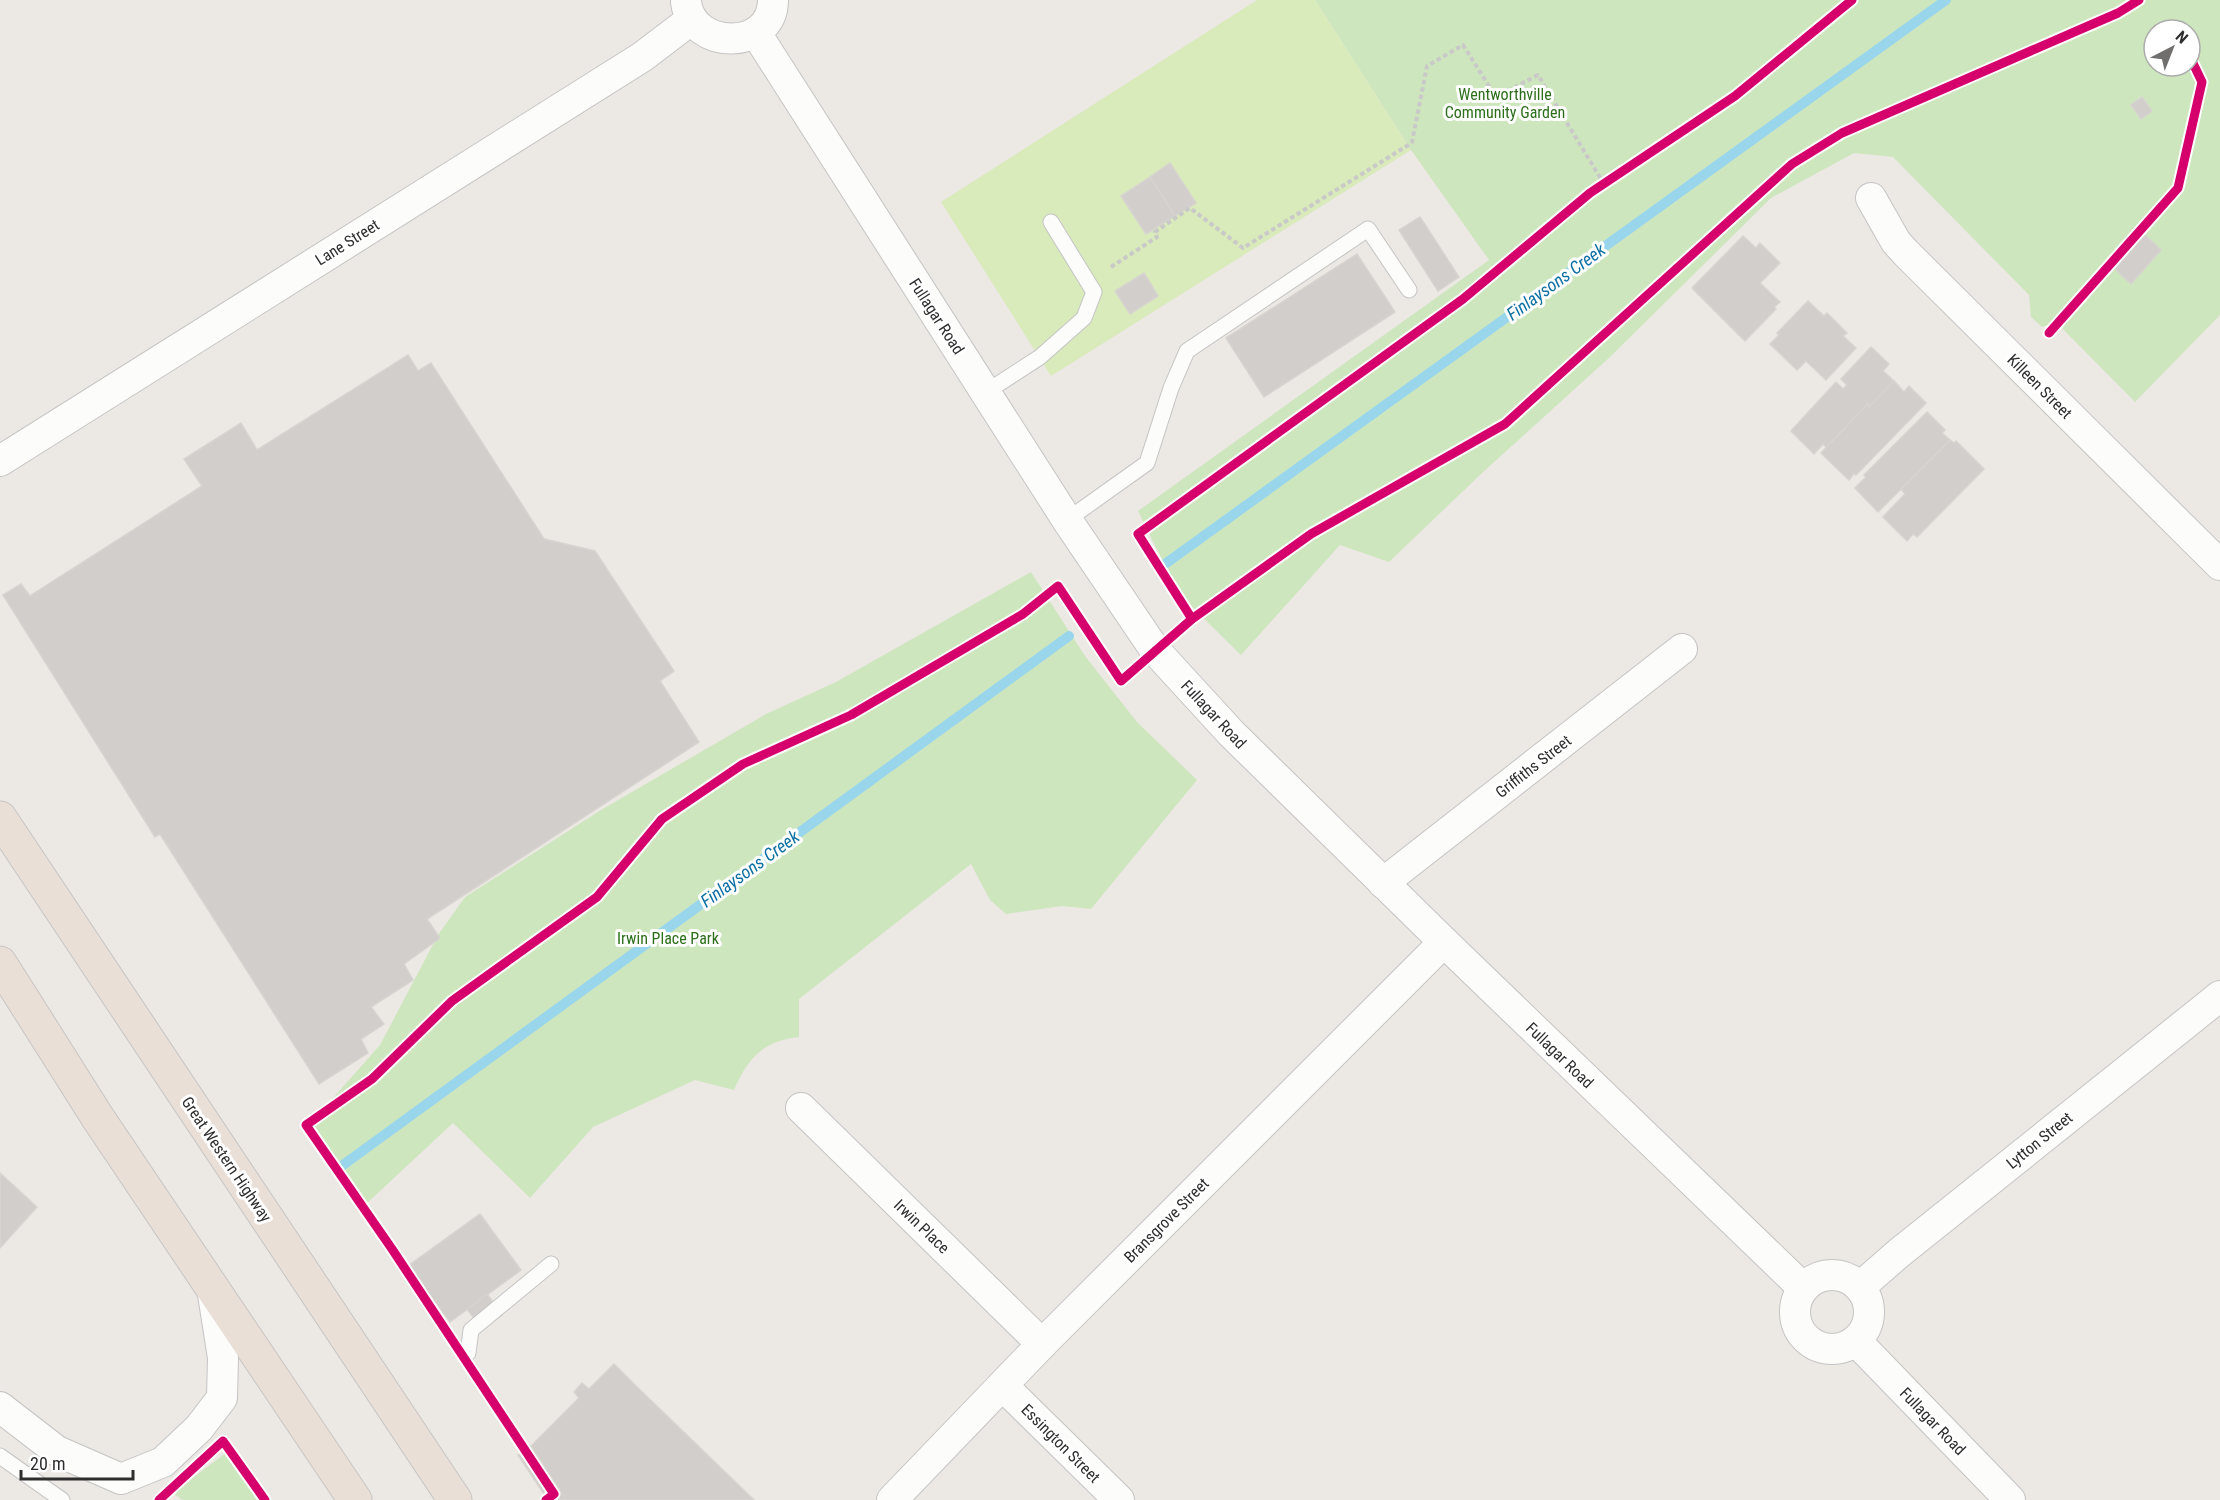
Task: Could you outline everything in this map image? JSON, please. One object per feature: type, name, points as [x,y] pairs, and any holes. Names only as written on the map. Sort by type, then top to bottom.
[{"type":"highway","name":"Great Western Highway","points":[[0,818],[455,1500]]},
{"type":"highway","points":[[0,963],[98,1118],[355,1500]]},
{"type":"street","points":[[689,9],[705,32],[722,39],[740,39],[756,33],[767,21],[773,0]]},
{"type":"street","name":"Lane Street","points":[[0,461],[642,57],[689,9]]},
{"type":"street","name":"Fullagar Road","points":[[756,33],[1067,520],[1155,650],[1231,733],[1383,883],[1803,1288]]},
{"type":"street","name":"Killeen Street","points":[[1870,198],[1896,242],[1906,253],[2220,565]]},
{"type":"street","name":"Griffiths Street","points":[[1383,883],[1682,649]]},
{"type":"street","name":"Bransgrove Street","points":[[892,1500],[1042,1344],[1444,942]]},
{"type":"street","name":"Lytton Street","points":[[1860,1287],[1899,1253],[2220,996]]},
{"type":"street","name":"Irwin Place","points":[[801,1108],[1042,1344]]},
{"type":"street","points":[[1831,1274],[1842,1276],[1860,1287],[1869,1310],[1864,1332],[1847,1347],[1836,1350],[1814,1346],[1805,1339],[1795,1320],[1794,1309],[1803,1288],[1810,1281],[1831,1274]]},
{"type":"street","points":[[0,1407],[57,1451],[121,1479],[163,1462],[199,1428],[222,1398],[223,1358],[212,1287]]},
{"type":"street","name":"Fullagar Road","points":[[1856,1341],[2010,1500]]},
{"type":"street","name":"Essington Street","points":[[1003,1386],[1119,1500]]},
{"type":"lane","points":[[986,392],[1040,357],[1084,318],[1094,292],[1051,222]]},
{"type":"lane","points":[[1067,520],[1147,462],[1171,388],[1186,351],[1368,229],[1409,290]]},
{"type":"lane","points":[[468,1353],[471,1330],[551,1264]]},
{"type":"lane","points":[[0,1456],[62,1500]]},
{"type":"path","points":[[1087,282],[1157,237],[1155,232],[1190,208],[1243,248],[1400,150],[1412,142],[1427,66],[1462,45],[1496,98],[1538,75],[1600,186],[1613,178]]},
{"type":"path","points":[[548,1485],[552,1498]]},
{"type":"green space","points":[[1257,0],[1315,0],[1411,150],[1051,376],[941,202]]},
{"type":"green space","name":"Wentworthville Community Garden","points":[[1315,0],[2220,0],[2220,315],[2135,402],[2056,322],[2042,327],[2031,317],[2029,295],[1893,157],[1854,153],[1771,198],[1610,357],[1482,473],[1389,562],[1340,545],[1241,655],[1179,594],[1138,511],[1489,260],[1411,150]]},
{"type":"green space","name":"Irwin Place Park","points":[[1031,572],[1085,656],[1137,722],[1197,780],[1091,909],[1062,906],[1006,914],[990,900],[971,864],[799,999],[799,1037],[776,1042],[758,1053],[745,1069],[734,1090],[695,1080],[593,1127],[530,1198],[453,1123],[365,1205],[311,1123],[380,1045],[438,935],[465,897],[601,810],[766,714],[836,682]]},
{"type":"green space","points":[[226,1453],[257,1500],[183,1500],[172,1493]]},
{"type":"building","points":[[2142,97],[2152,111],[2141,119],[2131,105]]},
{"type":"building","points":[[1170,163],[1196,203],[1175,216],[1150,177]]},
{"type":"building","points":[[1150,177],[1175,216],[1146,234],[1121,196]]},
{"type":"building","points":[[1420,217],[1459,277],[1438,291],[1399,230]]},
{"type":"building","points":[[2143,233],[2161,250],[2131,284],[2112,266]]},
{"type":"building","points":[[1743,236],[1756,248],[1760,243],[1780,263],[1760,283],[1780,302],[1745,341],[1692,288]]},
{"type":"building","points":[[1357,254],[1395,312],[1264,397],[1226,338]]},
{"type":"building","points":[[1144,273],[1158,296],[1130,314],[1115,291]]},
{"type":"building","points":[[1808,301],[1824,316],[1827,313],[1847,333],[1843,336],[1856,348],[1826,380],[1806,361],[1797,370],[1770,344],[1779,335],[1777,333]]},
{"type":"building","points":[[1871,347],[1889,364],[1883,371],[1894,381],[1826,447],[1823,444],[1814,454],[1791,431],[1836,382],[1843,389],[1847,385],[1841,379]]},
{"type":"building","points":[[408,355],[418,371],[431,363],[544,539],[595,551],[674,671],[660,681],[699,742],[427,919],[440,938],[404,964],[413,980],[371,1007],[384,1024],[361,1039],[368,1053],[319,1084],[160,834],[155,837],[3,595],[21,584],[30,596],[202,486],[184,459],[241,423],[257,450]]},
{"type":"building","points":[[1894,381],[1904,392],[1909,386],[1926,403],[1849,480],[1821,453],[1868,404],[1869,407]]},
{"type":"building","points":[[1927,412],[1945,430],[1942,433],[1950,440],[1878,512],[1855,488],[1866,477],[1864,475]]},
{"type":"building","points":[[1950,440],[1954,443],[1956,441],[1984,469],[1917,537],[1913,534],[1907,541],[1883,517],[1905,494],[1901,489]]},
{"type":"building","points":[[0,1173],[37,1207],[0,1248]]},
{"type":"building","points":[[480,1214],[521,1270],[450,1322],[408,1266]]},
{"type":"building","points":[[487,1294],[502,1315],[482,1329],[467,1309]]},
{"type":"building","points":[[614,1364],[754,1500],[566,1500],[531,1446],[579,1398],[574,1392],[582,1383],[589,1389]]},
{"type":"building","points":[[531,1446],[566,1500],[548,1500],[518,1455]]},
{"type":"waterway","name":"Finlaysons Creek","points":[[1165,564],[1946,0]]},
{"type":"waterway","name":"Finlaysons Creek","points":[[343,1165],[1069,636]]},
{"type":"cycle path","points":[[1192,619],[1138,534],[1463,299],[1590,193],[1735,96],[1852,0]]},
{"type":"cycle path","points":[[546,1500],[554,1494],[392,1249],[306,1125],[372,1079],[452,1001],[597,897],[662,819],[743,764],[851,715],[1023,614],[1058,586],[1121,681],[1192,619],[1311,534],[1505,424],[1792,164],[1842,133],[2118,13],[2139,0]]},
{"type":"cycle path","points":[[2049,333],[2178,188],[2202,82],[2200,78]]},
{"type":"cycle path","points":[[159,1500],[223,1441],[265,1500]]}]
